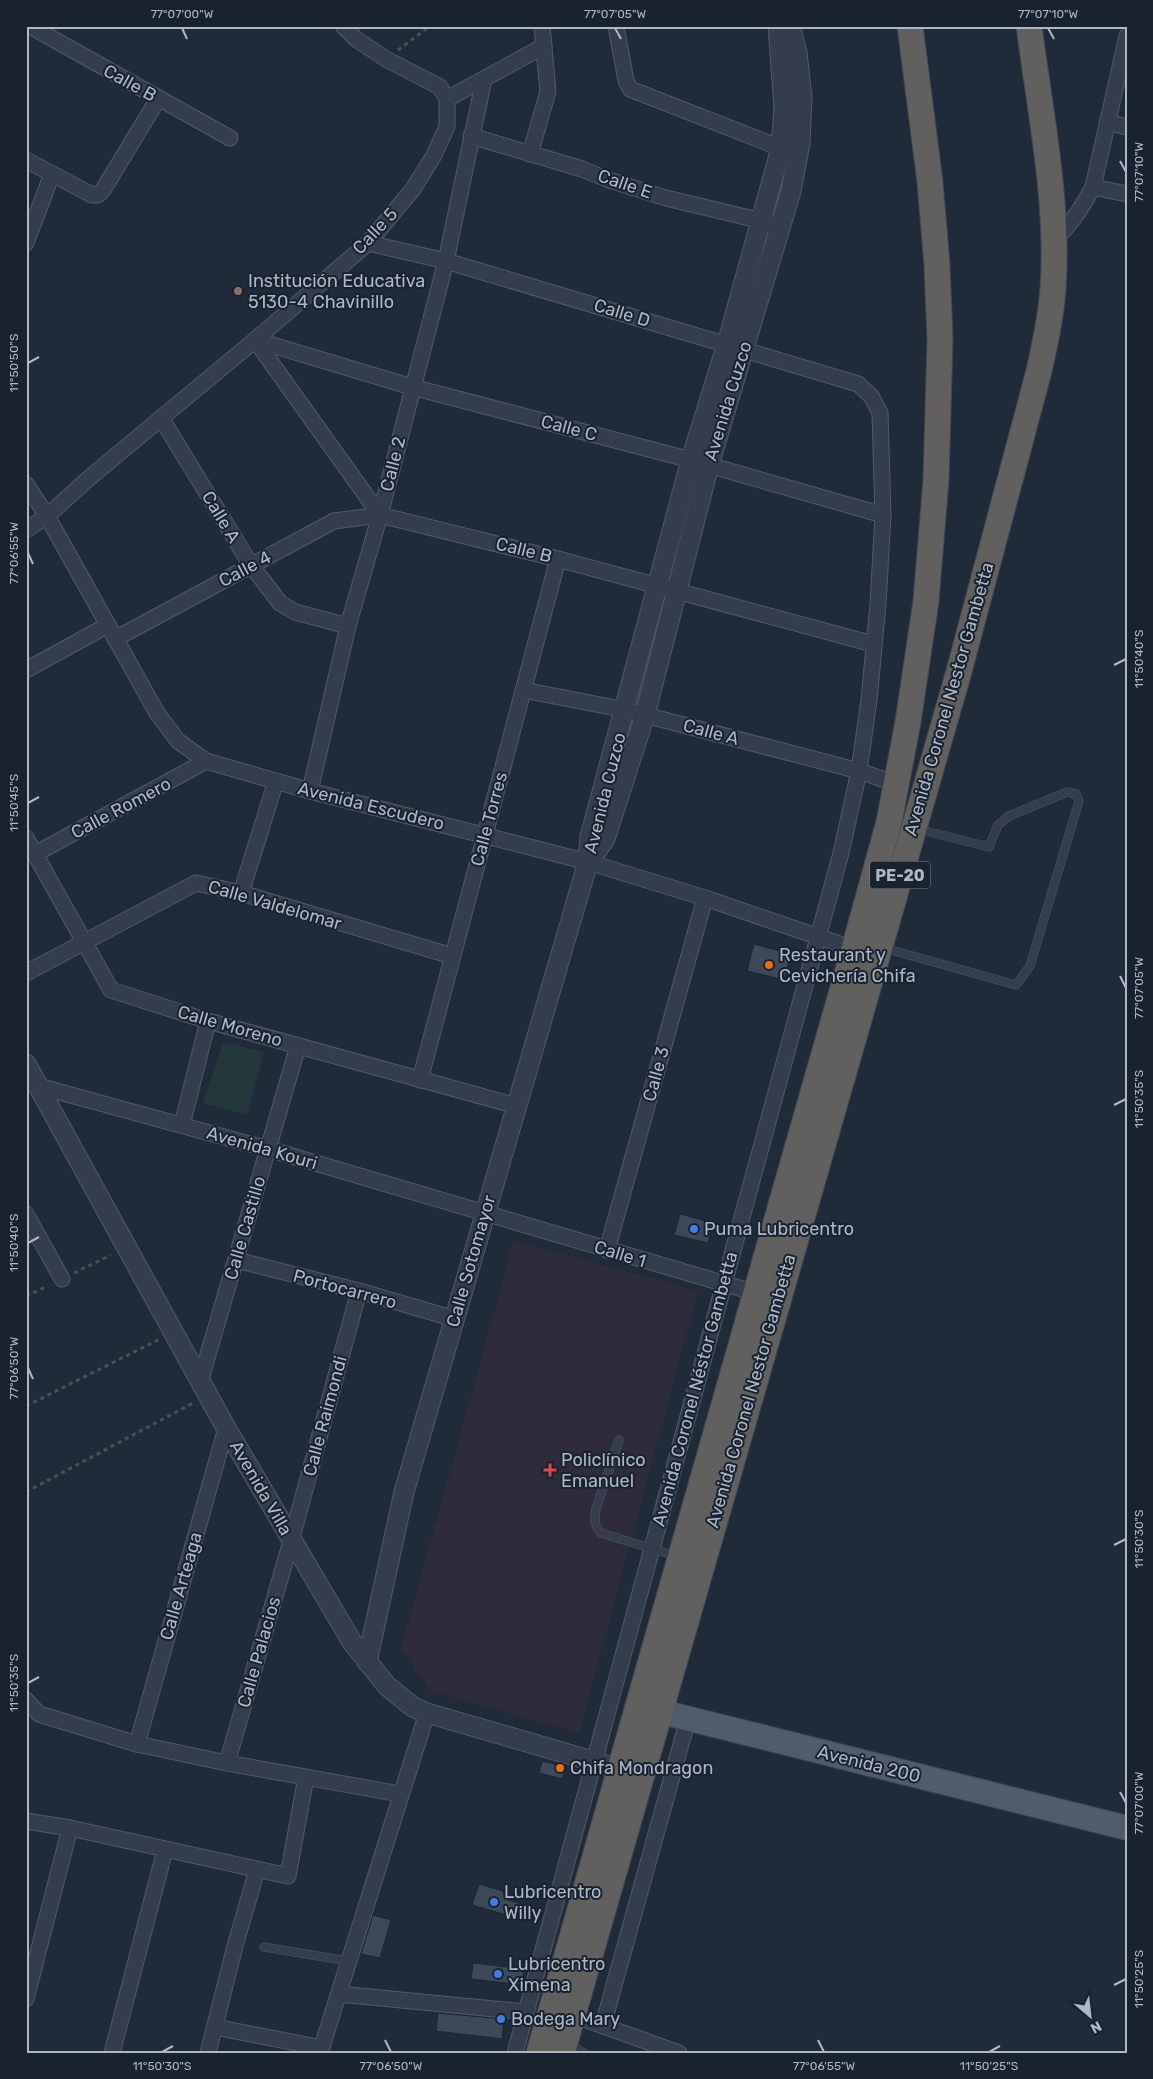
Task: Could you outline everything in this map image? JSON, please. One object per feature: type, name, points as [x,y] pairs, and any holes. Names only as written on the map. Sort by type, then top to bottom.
[{"type":"highway","name":"Avenida Coronel Nestor Gambetta","points":[[570,2050],[573,2015],[649,1709],[681,1557],[889,822],[908,722],[926,601],[936,480],[940,340],[930,182],[910,26]]},
{"type":"highway","name":"Avenida Coronel Nestor Gambetta","points":[[539,2053],[620,1769],[649,1709],[879,946],[958,675],[1039,371],[1049,326],[1053,288],[1054,240],[1048,167],[1029,26]]},
{"type":"main road","name":"Avenida 200","points":[[649,1709],[1127,1828]]},
{"type":"street","name":"Calle B","points":[[30,26],[230,138]]},
{"type":"street","points":[[343,26],[356,38],[386,58],[440,87],[447,99],[544,46]]},
{"type":"street","points":[[530,154],[548,92],[542,26]]},
{"type":"street","points":[[616,26],[626,82],[636,94],[780,148]]},
{"type":"street","name":"Avenida Cuzco","points":[[736,347],[762,221],[780,148],[784,108],[778,26]]},
{"type":"street","name":"Avenida Cuzco","points":[[588,862],[590,837],[626,710],[658,586],[736,347],[780,228],[795,172],[801,128],[800,74],[790,26]]},
{"type":"street","points":[[1054,240],[1062,233],[1087,199],[1092,187],[1127,36]]},
{"type":"street","name":"Calle 2","points":[[310,791],[348,626],[380,515],[446,261],[470,136],[484,79]]},
{"type":"street","points":[[26,160],[92,195],[98,195],[104,190],[158,99]]},
{"type":"street","name":"Calle 5","points":[[26,530],[47,516],[88,479],[368,243],[413,188],[434,157],[447,127],[447,99]]},
{"type":"street","points":[[1107,122],[1127,127]]},
{"type":"street","name":"Calle E","points":[[470,136],[582,169],[658,195],[762,221],[780,228]]},
{"type":"street","points":[[26,243],[52,174]]},
{"type":"street","points":[[1092,187],[1127,194]]},
{"type":"street","name":"Calle D","points":[[368,243],[446,261],[858,384],[872,396]]},
{"type":"street","points":[[255,340],[380,515]]},
{"type":"street","name":"Calle C","points":[[255,340],[412,387],[700,462],[883,515]]},
{"type":"street","name":"Avenida Coronel Néstor Gambetta","points":[[515,2053],[723,1284],[820,937],[841,853],[858,771],[869,700],[878,604],[883,515],[880,413],[872,396]]},
{"type":"street","name":"Calle A","points":[[160,418],[250,566],[280,603],[295,612],[348,626]]},
{"type":"street","name":"Avenida Cuzco","points":[[588,862],[605,839],[645,715],[677,592],[700,462]]},
{"type":"street","name":"Avenida Escudero","points":[[26,484],[47,516],[157,713],[178,741],[206,761],[310,791],[588,862],[704,898],[854,949]]},
{"type":"street","name":"Calle B","points":[[380,515],[558,559],[874,644]]},
{"type":"street","name":"Calle 4","points":[[115,639],[334,521],[380,515]]},
{"type":"street","name":"Calle Torres","points":[[420,1080],[558,559]]},
{"type":"street","points":[[26,670],[108,625]]},
{"type":"street","name":"Calle A","points":[[523,690],[626,710],[858,771],[897,784]]},
{"type":"street","name":"Calle Romero","points":[[35,854],[206,761]]},
{"type":"street","points":[[241,894],[276,781]]},
{"type":"street","name":"Calle Moreno","points":[[26,838],[111,990],[208,1021],[517,1106]]},
{"type":"street","name":"Calle Sotomayor","points":[[367,1662],[404,1492],[455,1319],[484,1212],[588,862]]},
{"type":"street","name":"Calle Valdelomar","points":[[26,973],[196,883],[241,894],[452,956]]},
{"type":"street","name":"Calle 3","points":[[607,1250],[704,898]]},
{"type":"street","points":[[182,1125],[208,1021]]},
{"type":"street","name":"Calle Castillo","points":[[204,1389],[236,1260],[298,1046]]},
{"type":"street","name":"Avenida Villa","points":[[26,1064],[226,1428],[352,1642],[367,1662],[397,1695],[413,1707],[426,1713],[620,1769]]},
{"type":"street","name":"Avenida Kouri","points":[[38,1086],[268,1149],[484,1212]]},
{"type":"street","name":"Calle 1","points":[[484,1212],[756,1293]]},
{"type":"street","points":[[26,1214],[62,1280]]},
{"type":"street","name":"Portocarrero","points":[[236,1260],[359,1291],[455,1319]]},
{"type":"street","name":"Calle Raimondi","points":[[291,1540],[359,1291]]},
{"type":"street","name":"Calle Arteaga","points":[[137,1744],[226,1428]]},
{"type":"street","name":"Calle Palacios","points":[[227,1763],[291,1540]]},
{"type":"street","points":[[26,1700],[38,1714],[137,1744],[227,1763],[400,1794]]},
{"type":"street","name":"Avenida 200","points":[[612,1700],[649,1709]]},
{"type":"street","points":[[215,2027],[321,2050],[426,1713]]},
{"type":"street","points":[[602,2025],[688,1719]]},
{"type":"street","points":[[29,1826],[70,1828],[288,1876],[306,1777]]},
{"type":"street","points":[[26,1999],[70,1828]]},
{"type":"street","points":[[112,2053],[165,1850]]},
{"type":"street","points":[[208,2053],[235,1946],[257,1870]]},
{"type":"street","points":[[339,1994],[526,2012]]},
{"type":"street","points":[[573,2015],[679,2053]]},
{"type":"lane","points":[[879,946],[1016,985],[1030,966],[1079,801],[1076,794],[1067,792],[1009,816],[998,825],[989,847],[914,828]]},
{"type":"lane","points":[[618,1440],[596,1509],[594,1520],[596,1527],[601,1533],[652,1550],[681,1557]]},
{"type":"lane","points":[[264,1947],[348,1961]]},
{"type":"path","points":[[386,58],[430,26]]},
{"type":"path","points":[[26,1406],[173,1333]]},
{"type":"path","points":[[26,1492],[204,1389]]},
{"type":"shaded area","name":"Policlínico Emanuel","points":[[514,1241],[698,1291],[579,1733],[431,1691],[401,1649]]},
{"type":"green space","points":[[223,1042],[264,1052],[247,1115],[203,1103]]},
{"type":"building","name":"Restaurant y Cevichería Chifa","points":[[754,944],[784,952],[790,958],[784,980],[747,971]]},
{"type":"building","name":"Puma Lubricentro","points":[[680,1214],[713,1223],[708,1243],[674,1235]]},
{"type":"building","points":[[542,1761],[566,1767],[562,1779],[539,1773]]},
{"type":"building","name":"Lubricentro Willy","points":[[479,1884],[503,1891],[505,1899],[535,1908],[530,1922],[472,1905]]},
{"type":"building","points":[[373,1915],[391,1920],[380,1958],[361,1954]]},
{"type":"building","name":"Lubricentro Ximena","points":[[473,1963],[524,1969],[522,1985],[471,1979]]},
{"type":"building","points":[[438,2013],[504,2019],[502,2039],[436,2031]]},
{"type":"place","name":"Institución Educativa 5130-4 Chavinillo","points":[[238,291]]},
{"type":"place","name":"Restaurant y Cevichería Chifa","points":[[769,965]]},
{"type":"place","name":"Puma Lubricentro","points":[[694,1229]]},
{"type":"place","name":"Policlínico Emanuel","points":[[550,1470]]},
{"type":"place","name":"Chifa Mondragon","points":[[560,1768]]},
{"type":"place","name":"Lubricentro Willy","points":[[494,1902]]},
{"type":"place","name":"Lubricentro Ximena","points":[[498,1974]]},
{"type":"place","name":"Bodega Mary","points":[[501,2019]]}]
